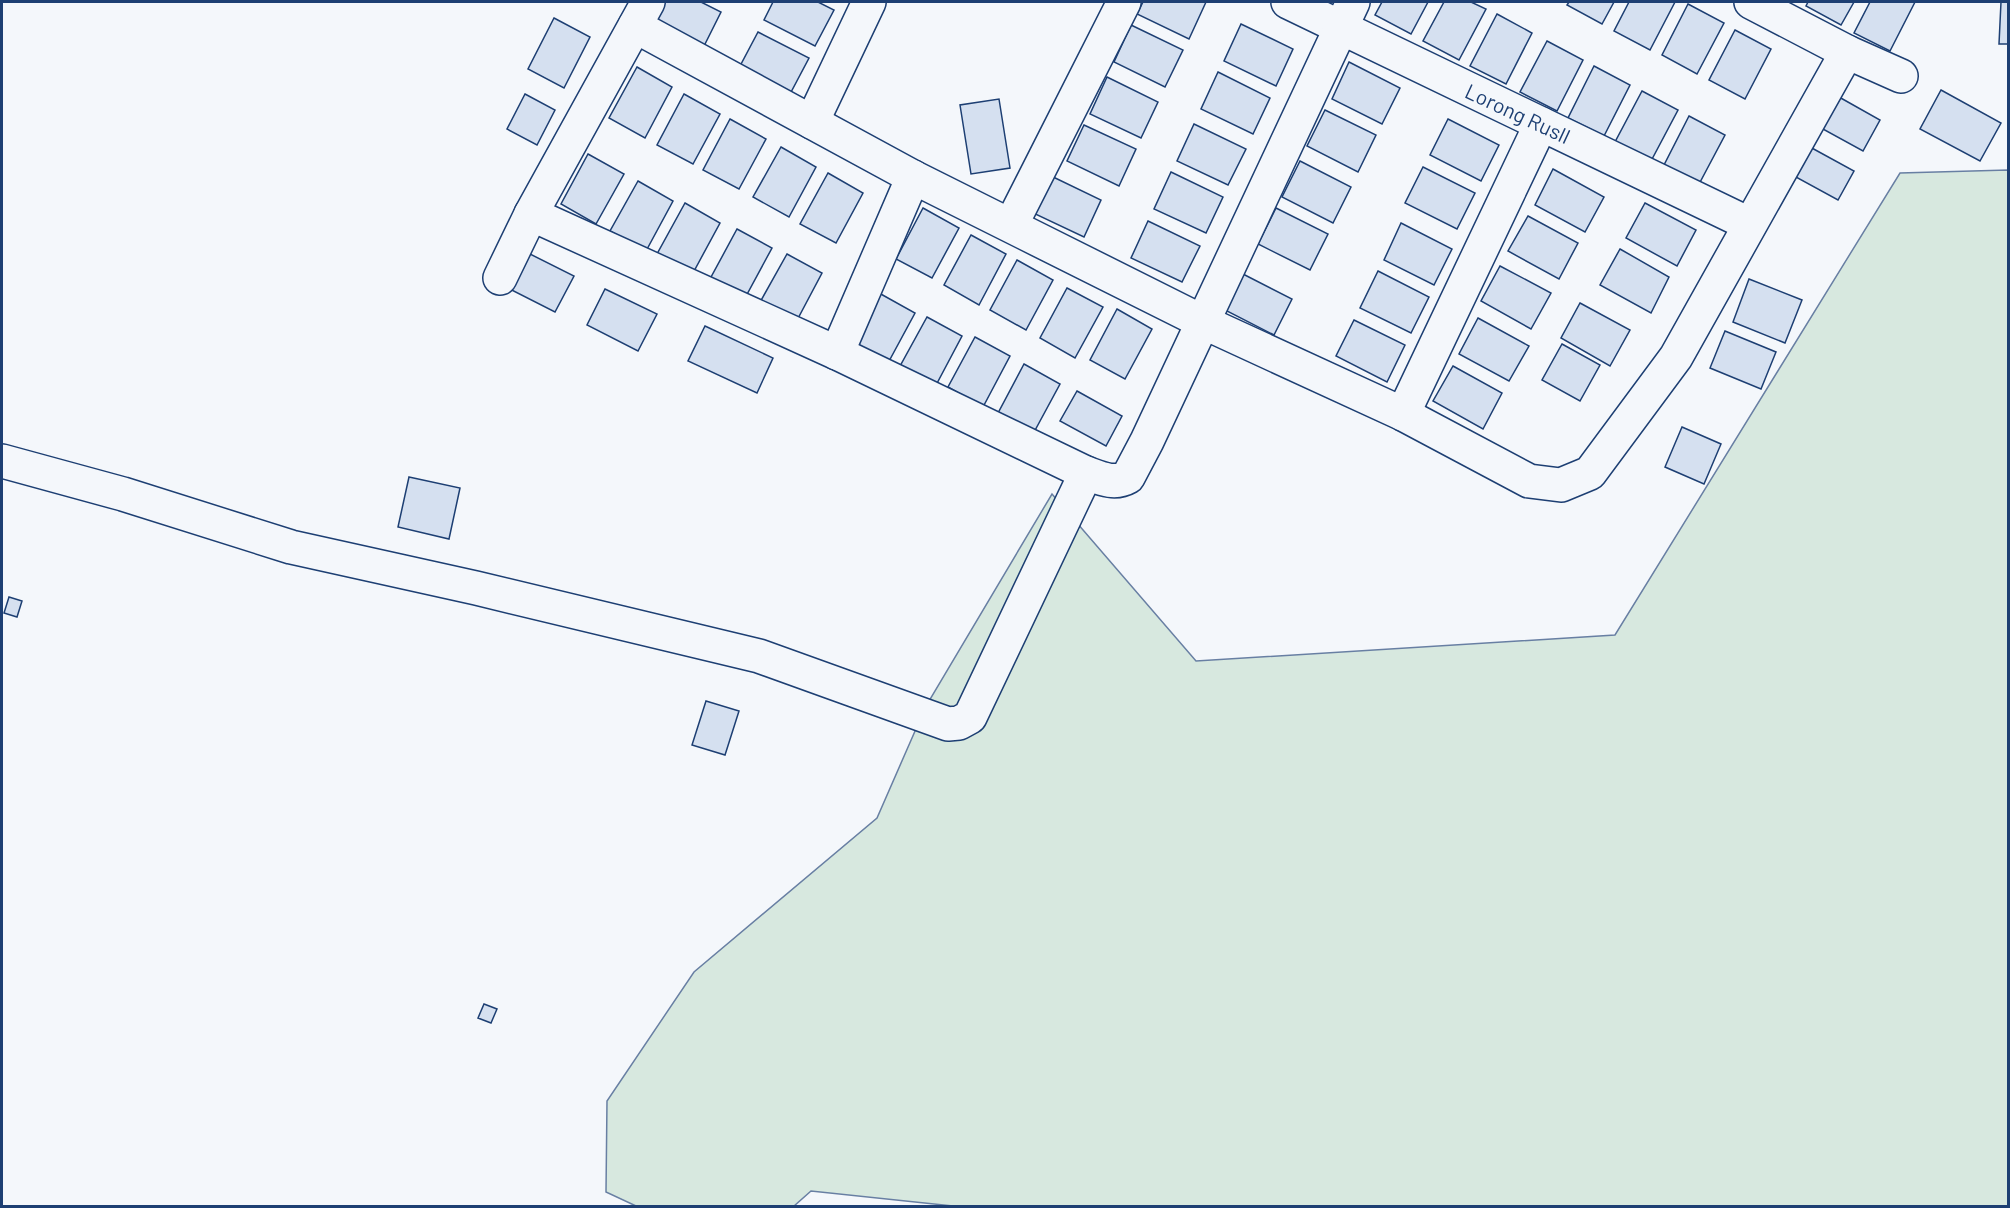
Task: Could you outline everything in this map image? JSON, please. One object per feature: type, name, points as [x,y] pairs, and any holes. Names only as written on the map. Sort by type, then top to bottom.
[{"type":"street","points":[[812,122],[869,2]]},
{"type":"street","points":[[1011,225],[1124,2]]},
{"type":"street","name":"Lorong Rusll","points":[[1288,2],[1347,15],[1541,124],[1749,224]]},
{"type":"street","points":[[1751,2],[1847,52],[1901,76]]},
{"type":"street","points":[[500,278],[531,214],[642,14],[812,122],[913,177],[1203,322],[1403,414],[1529,481],[1561,485],[1590,473],[1676,357],[1847,52]]},
{"type":"street","points":[[531,214],[837,353],[1086,473],[1118,481],[1128,477],[1147,441],[1347,15]]},
{"type":"street","points":[[1403,414],[1541,124]]},
{"type":"street","points":[[837,353],[913,177]]},
{"type":"street","points":[[2,461],[123,494],[291,547],[476,588],[759,656],[948,724],[960,723],[970,717],[1086,473]]},
{"type":"shaded area","points":[[2008,170],[2008,1206],[953,1206],[811,1191],[794,1206],[636,1206],[606,1192],[607,1101],[694,972],[877,818],[926,706],[1052,494],[1196,661],[1615,635],[1900,173]]},
{"type":"building","points":[[662,2],[701,2],[721,12],[703,48],[652,22]]},
{"type":"building","points":[[773,2],[818,2],[834,10],[815,46],[764,20]]},
{"type":"building","points":[[1143,2],[1206,2],[1189,39],[1137,14]]},
{"type":"building","points":[[1382,2],[1428,2],[1411,34],[1375,15]]},
{"type":"building","points":[[1444,2],[1471,2],[1486,9],[1459,60],[1423,41]]},
{"type":"building","points":[[1569,2],[1614,2],[1602,24],[1567,5]]},
{"type":"building","points":[[1629,2],[1675,2],[1650,50],[1614,31]]},
{"type":"building","points":[[1808,2],[1854,2],[1841,25],[1806,6]]},
{"type":"building","points":[[1870,2],[1915,2],[1890,51],[1854,33]]},
{"type":"building","points":[[2001,2],[2008,2],[2008,44],[1999,44]]},
{"type":"building","points":[[1688,4],[1724,23],[1697,74],[1662,55]]},
{"type":"building","points":[[1497,14],[1532,33],[1506,84],[1470,66]]},
{"type":"building","points":[[554,18],[590,37],[564,88],[528,69]]},
{"type":"building","points":[[1241,24],[1293,49],[1276,86],[1224,61]]},
{"type":"building","points":[[1131,25],[1183,50],[1165,87],[1114,62]]},
{"type":"building","points":[[1735,30],[1771,49],[1745,99],[1709,80]]},
{"type":"building","points":[[758,32],[809,58],[790,94],[739,68]]},
{"type":"building","points":[[1547,41],[1583,60],[1557,111],[1520,92]]},
{"type":"building","points":[[1349,62],[1400,88],[1382,124],[1332,99]]},
{"type":"building","points":[[1594,66],[1630,85],[1604,136],[1568,118]]},
{"type":"building","points":[[637,67],[672,87],[645,138],[609,118]]},
{"type":"building","points":[[1218,72],[1270,98],[1253,134],[1201,109]]},
{"type":"building","points":[[1107,77],[1158,102],[1141,138],[1090,114]]},
{"type":"building","points":[[1941,90],[2001,123],[1980,161],[1920,129]]},
{"type":"building","points":[[1642,91],[1678,110],[1651,161],[1615,142]]},
{"type":"building","points":[[525,94],[555,110],[537,145],[507,129]]},
{"type":"building","points":[[684,94],[720,114],[693,164],[657,145]]},
{"type":"building","points":[[1839,97],[1880,120],[1863,151],[1821,128]]},
{"type":"building","points":[[999,99],[1010,168],[971,174],[960,105]]},
{"type":"building","points":[[1325,110],[1376,135],[1358,172],[1307,146]]},
{"type":"building","points":[[1689,116],[1725,135],[1698,186],[1663,167]]},
{"type":"building","points":[[730,119],[766,139],[739,189],[703,170]]},
{"type":"building","points":[[1448,119],[1499,145],[1481,181],[1430,155]]},
{"type":"building","points":[[1194,124],[1246,149],[1228,185],[1177,161]]},
{"type":"building","points":[[1084,125],[1136,149],[1119,186],[1067,161]]},
{"type":"building","points":[[781,147],[816,167],[789,217],[753,197]]},
{"type":"building","points":[[1810,147],[1854,171],[1838,200],[1794,176]]},
{"type":"building","points":[[588,154],[624,174],[596,224],[561,204]]},
{"type":"building","points":[[1300,161],[1351,187],[1333,223],[1282,197]]},
{"type":"building","points":[[1423,167],[1475,193],[1457,229],[1405,203]]},
{"type":"building","points":[[1553,169],[1604,197],[1585,232],[1535,205]]},
{"type":"building","points":[[1171,172],[1223,197],[1206,233],[1154,209]]},
{"type":"building","points":[[828,173],[863,193],[836,243],[800,224]]},
{"type":"building","points":[[1049,175],[1101,200],[1084,237],[1031,212]]},
{"type":"building","points":[[638,181],[673,201],[646,251],[610,231]]},
{"type":"building","points":[[685,203],[720,223],[693,273],[657,254]]},
{"type":"building","points":[[1645,203],[1696,230],[1677,266],[1626,238]]},
{"type":"building","points":[[923,208],[959,228],[932,278],[896,259]]},
{"type":"building","points":[[1276,208],[1328,234],[1310,270],[1258,244]]},
{"type":"building","points":[[1528,216],[1578,243],[1559,279],[1508,251]]},
{"type":"building","points":[[1148,221],[1200,246],[1182,282],[1131,258]]},
{"type":"building","points":[[1401,223],[1452,249],[1434,285],[1384,260]]},
{"type":"building","points":[[737,229],[772,248],[745,298],[710,279]]},
{"type":"building","points":[[971,235],[1006,254],[979,305],[944,285]]},
{"type":"building","points":[[1620,249],[1669,277],[1651,313],[1600,285]]},
{"type":"building","points":[[522,250],[574,276],[555,312],[504,286]]},
{"type":"building","points":[[787,254],[822,273],[795,324],[759,304]]},
{"type":"building","points":[[1017,260],[1053,280],[1026,330],[990,310]]},
{"type":"building","points":[[1500,266],[1551,293],[1531,329],[1481,301]]},
{"type":"building","points":[[1378,271],[1429,297],[1411,333],[1360,308]]},
{"type":"building","points":[[1241,273],[1292,299],[1274,335],[1223,309]]},
{"type":"building","points":[[1749,279],[1802,300],[1785,343],[1733,322]]},
{"type":"building","points":[[1067,288],[1103,307],[1075,358],[1040,338]]},
{"type":"building","points":[[605,289],[657,314],[638,351],[587,325]]},
{"type":"building","points":[[879,293],[915,313],[888,363],[852,344]]},
{"type":"building","points":[[1580,303],[1630,330],[1610,366],[1561,338]]},
{"type":"building","points":[[1117,309],[1152,329],[1125,379],[1090,360]]},
{"type":"building","points":[[927,317],[962,336],[935,387],[899,368]]},
{"type":"building","points":[[1478,318],[1529,346],[1509,381],[1459,354]]},
{"type":"building","points":[[1354,320],[1405,345],[1387,382],[1336,356]]},
{"type":"building","points":[[705,326],[773,358],[757,393],[688,361]]},
{"type":"building","points":[[1725,331],[1776,352],[1761,389],[1710,368]]},
{"type":"building","points":[[975,337],[1010,356],[983,407],[948,387]]},
{"type":"building","points":[[1562,344],[1600,365],[1580,401],[1542,380]]},
{"type":"building","points":[[1024,364],[1060,384],[1033,434],[997,415]]},
{"type":"building","points":[[1453,366],[1502,393],[1483,429],[1433,401]]},
{"type":"building","points":[[1077,391],[1122,416],[1106,446],[1060,421]]},
{"type":"building","points":[[1682,427],[1721,444],[1704,484],[1665,467]]},
{"type":"building","points":[[409,477],[460,488],[449,539],[398,527]]},
{"type":"building","points":[[9,597],[22,601],[17,617],[4,613]]},
{"type":"building","points":[[706,701],[739,711],[725,755],[692,745]]},
{"type":"building","points":[[484,1004],[497,1009],[491,1023],[478,1018]]}]
